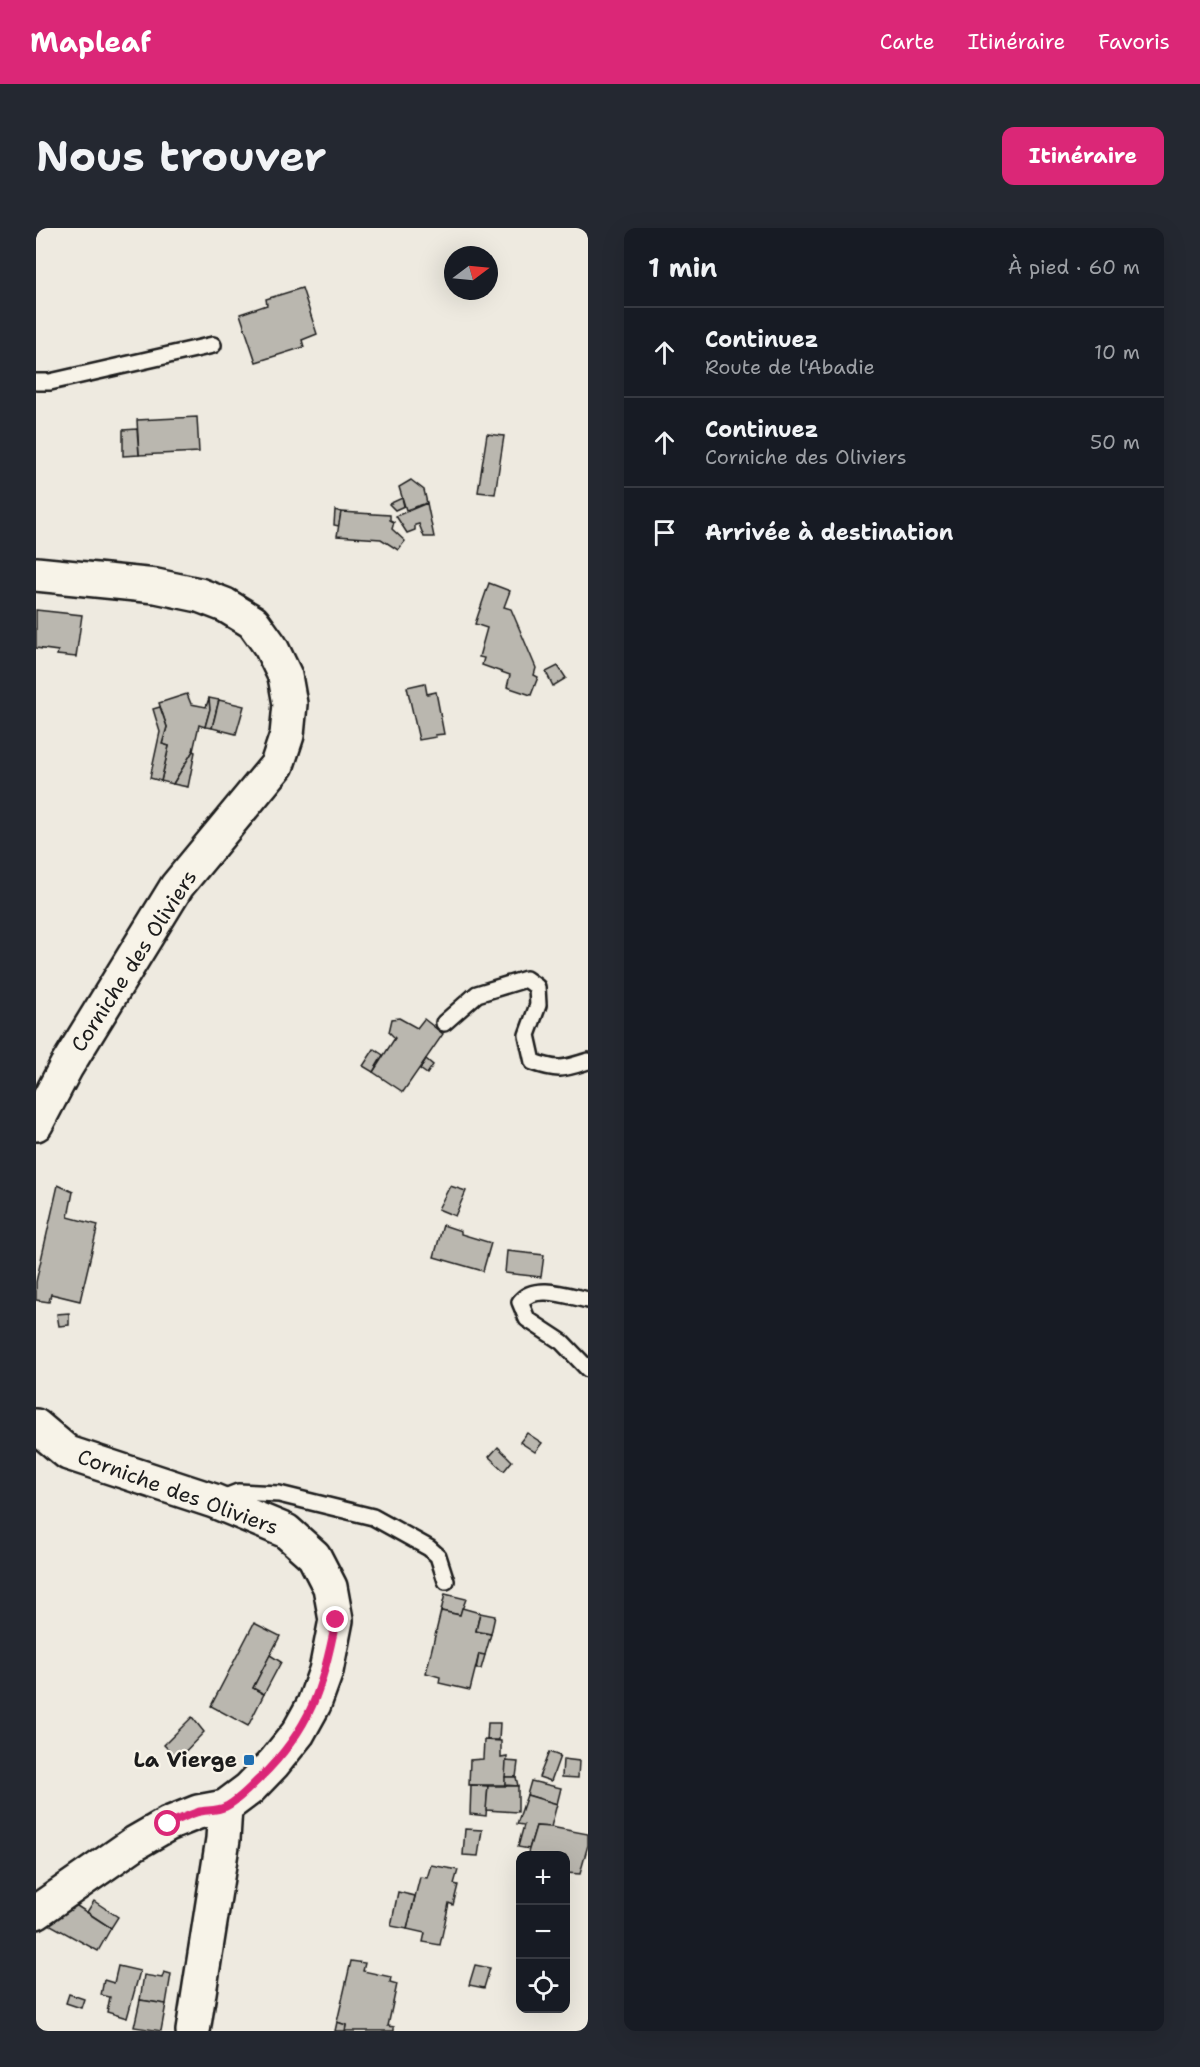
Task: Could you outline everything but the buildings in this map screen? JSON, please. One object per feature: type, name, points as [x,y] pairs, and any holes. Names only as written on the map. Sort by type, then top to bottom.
[{"type":"street","name":"Corniche des Oliviers","points":[[36,574],[156,586],[199,595],[225,605],[253,622],[271,647],[285,676],[290,704],[287,735],[277,765],[177,886],[66,1068],[36,1124]]},
{"type":"street","name":"Corniche des Oliviers","points":[[36,1426],[68,1453],[214,1501],[286,1531],[314,1556],[330,1587],[336,1620],[326,1671],[314,1704],[298,1733],[274,1763],[249,1789],[225,1807]]},
{"type":"street","points":[[36,1912],[135,1843],[168,1824],[198,1812],[225,1807],[223,1839],[193,2031]]},
{"type":"lane","points":[[36,382],[50,382],[213,345]]},
{"type":"lane","points":[[444,1023],[477,994],[526,979],[537,987],[538,1005],[528,1035],[533,1062],[551,1069],[588,1061]]},
{"type":"lane","points":[[588,1300],[536,1292],[524,1296],[520,1302],[527,1319],[562,1342],[588,1369]]},
{"type":"lane","points":[[214,1501],[238,1492],[279,1494],[373,1517],[429,1548],[438,1556],[446,1581]]},
{"type":"place","name":"La Vierge","points":[[249,1760]]},
{"type":"route","points":[[168,1824],[198,1812],[225,1807],[249,1789],[274,1763],[298,1733],[314,1704],[326,1671],[336,1620]]}]
